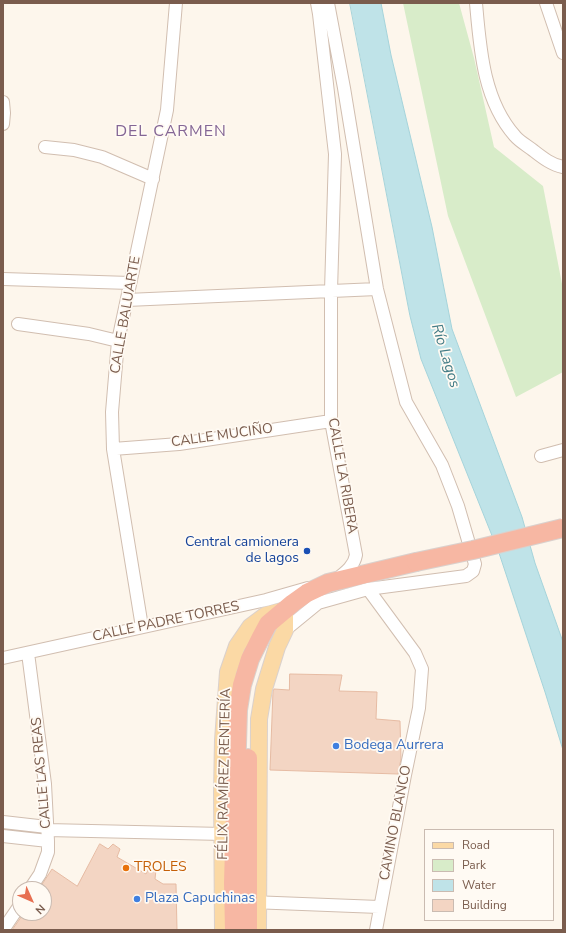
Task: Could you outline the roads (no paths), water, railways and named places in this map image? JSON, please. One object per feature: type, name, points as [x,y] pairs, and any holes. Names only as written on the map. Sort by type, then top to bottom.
[{"type":"highway","points":[[248,930],[241,901],[233,883],[238,710],[250,659],[261,637],[267,613],[285,610],[308,593],[332,582],[563,528]]},
{"type":"highway","points":[[234,930],[241,901],[249,766],[250,705],[245,676]]},
{"type":"highway","points":[[249,766],[259,783]]},
{"type":"main road","name":"FÉLIX RAMÍREZ RENTERÍA","points":[[223,930],[241,901],[259,783],[259,719],[264,689],[277,646],[285,630],[285,610]]},
{"type":"main road","name":"FÉLIX RAMÍREZ RENTERÍA","points":[[258,930],[241,901],[223,834],[223,740],[228,672],[237,646],[250,627],[267,613]]},
{"type":"street","name":"CALLE BALUARTE","points":[[142,627],[113,449],[112,412],[118,341],[167,110],[176,3]]},
{"type":"street","name":"CALLE LA RIBERA","points":[[317,3],[335,154],[331,291],[331,421],[356,555],[355,561],[352,565],[332,582]]},
{"type":"street","points":[[285,630],[318,604],[368,589],[466,576],[473,571],[475,564],[458,506],[442,465],[406,402],[377,289],[344,88],[328,3]]},
{"type":"street","points":[[476,3],[480,42],[489,89],[496,110],[515,137],[549,162],[563,167]]},
{"type":"street","points":[[546,3],[563,53]]},
{"type":"street","points":[[3,102],[3,124]]},
{"type":"street","points":[[45,147],[74,150],[102,157],[153,179]]},
{"type":"street","points":[[3,278],[130,283]]},
{"type":"street","points":[[127,300],[377,289]]},
{"type":"street","points":[[18,324],[89,334],[118,341]]},
{"type":"street","name":"CALLE MUCIÑO","points":[[113,449],[179,444],[331,421]]},
{"type":"street","points":[[542,456],[563,450]]},
{"type":"street","name":"CALLE PADRE TORRES","points":[[3,658],[142,627],[267,613],[332,582]]},
{"type":"street","name":"CAMINO BLANCO","points":[[368,589],[415,653],[422,669],[419,708],[379,907],[376,930]]},
{"type":"street","points":[[267,613],[277,646]]},
{"type":"street","name":"CALLE LAS REAS","points":[[28,653],[45,784],[48,833],[48,852],[40,874],[35,881]]},
{"type":"street","points":[[3,822],[48,833]]},
{"type":"street","points":[[3,836],[48,833],[223,834]]},
{"type":"street","points":[[241,901],[379,907]]},
{"type":"street","points":[[3,930],[12,917]]},
{"type":"water","name":"Río Lagos","points":[[350,3],[381,3],[391,55],[432,227],[452,329],[522,517],[535,563],[563,642],[563,750],[499,553],[421,359],[410,316]]},
{"type":"place","name":"Central camionera de lagos","points":[[307,551]]},
{"type":"place","name":"Bodega Aurrera","points":[[336,746]]},
{"type":"place","name":"TROLES","points":[[126,868]]},
{"type":"place","name":"Plaza Capuchinas","points":[[137,899]]},
{"type":"district","name":"DEL CARMEN","points":[[171,132]]}]
